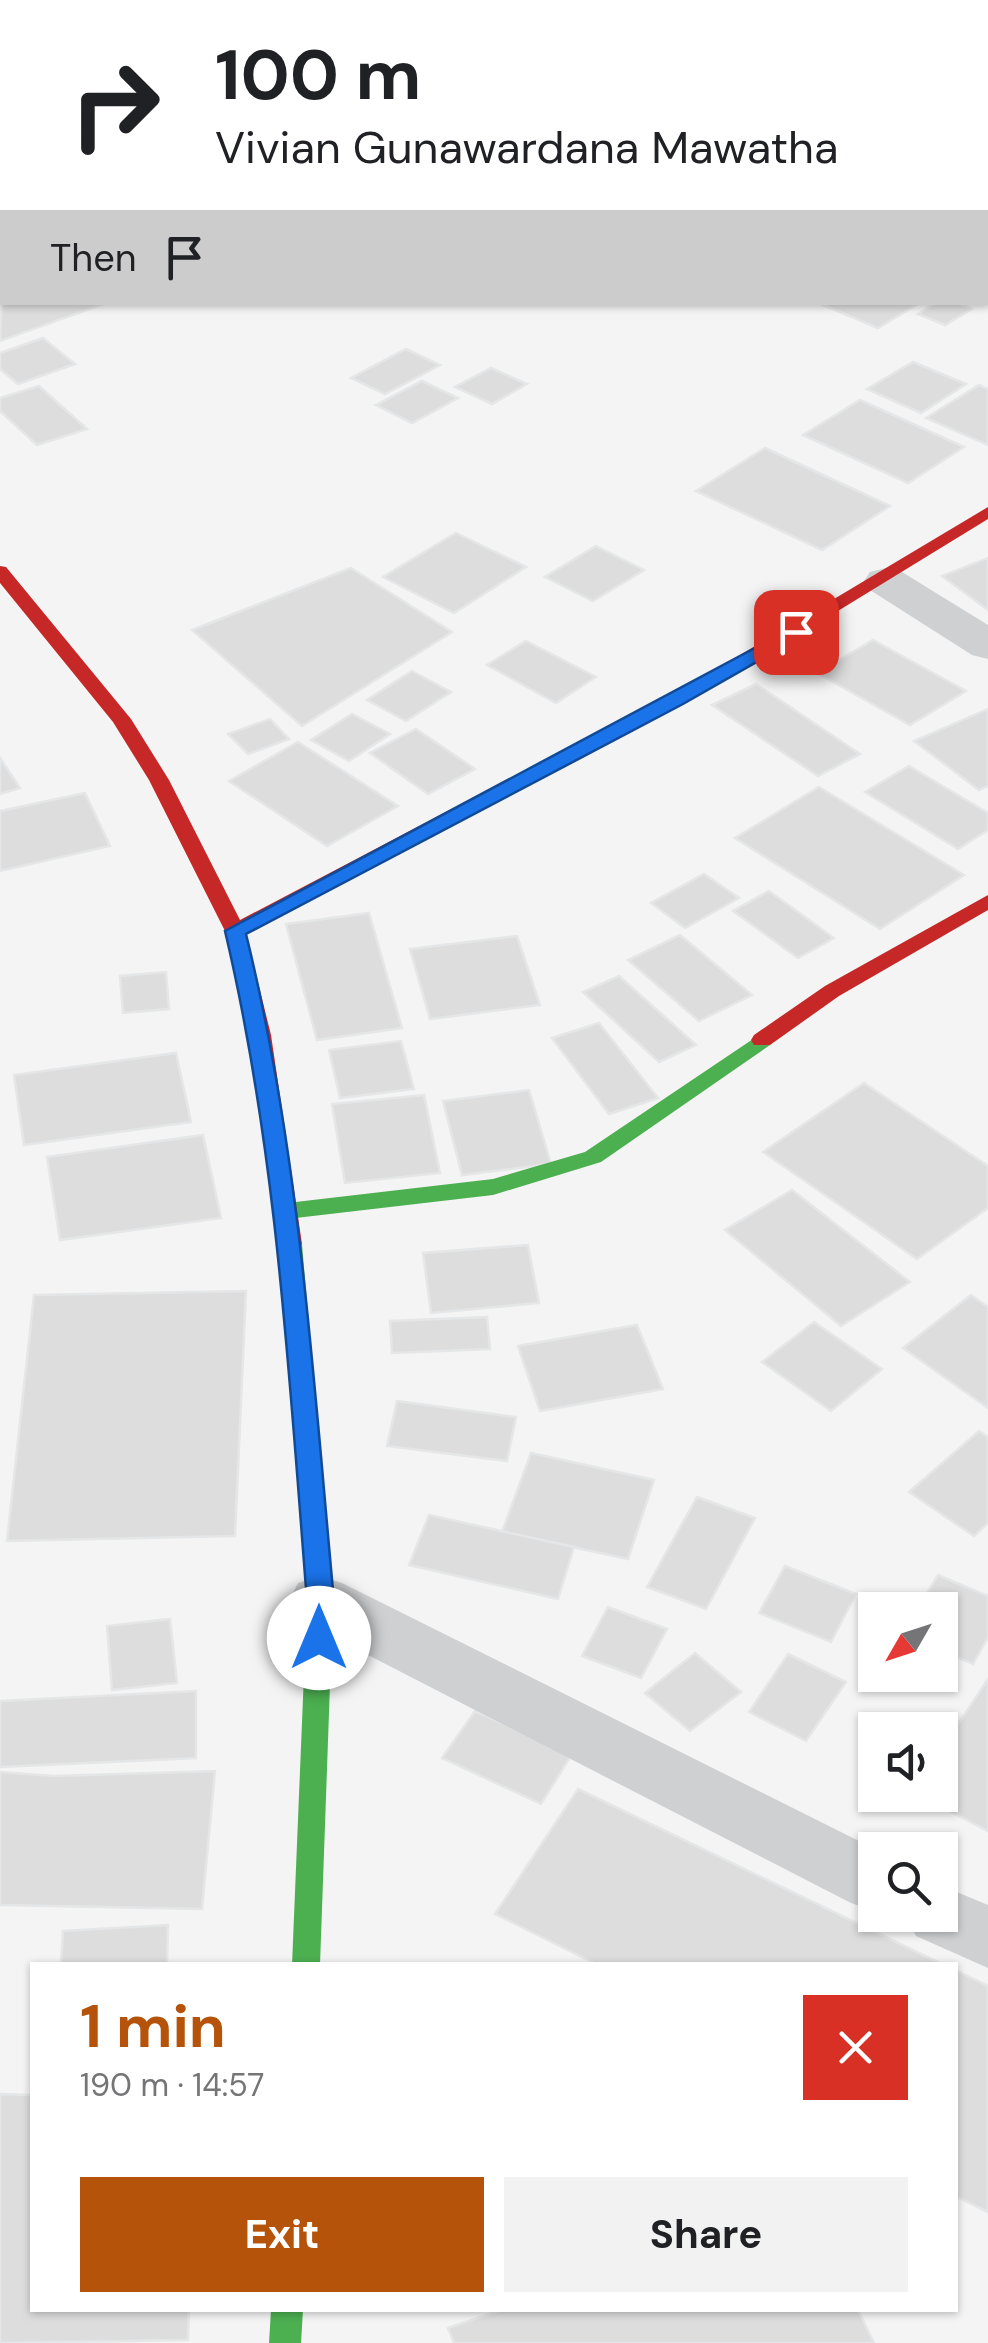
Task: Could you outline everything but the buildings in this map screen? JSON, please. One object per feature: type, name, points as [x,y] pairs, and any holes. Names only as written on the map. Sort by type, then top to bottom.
[{"type":"street","points":[[235,931],[676,700],[886,581],[988,512]]},
{"type":"street","points":[[0,571],[122,718],[159,780],[235,931],[260,1035],[287,1211],[320,1601],[306,1962]]},
{"type":"street","points":[[886,581],[988,645]]},
{"type":"street","points":[[287,1211],[493,1187],[593,1157],[832,991],[988,901]]},
{"type":"street","points":[[320,1601],[858,1874]]},
{"type":"street","points":[[958,1923],[988,1938]]},
{"type":"street","points":[[284,2343],[286,2312]]},
{"type":"traffic: fast","points":[[287,1211],[493,1187],[593,1157],[762,1040]]},
{"type":"traffic: fast","points":[[290,1244],[320,1601],[306,1962]]},
{"type":"traffic: fast","points":[[285,2343],[287,2312]]},
{"type":"traffic: jam","points":[[235,931],[712,680],[988,512]]},
{"type":"traffic: jam","points":[[0,571],[121,719],[159,780],[235,931],[260,1035],[290,1244]]},
{"type":"traffic: jam","points":[[762,1040],[832,991],[988,901]]},
{"type":"route","points":[[319,1638],[320,1601],[287,1211],[260,1035],[235,931],[676,700],[796,632]]}]
